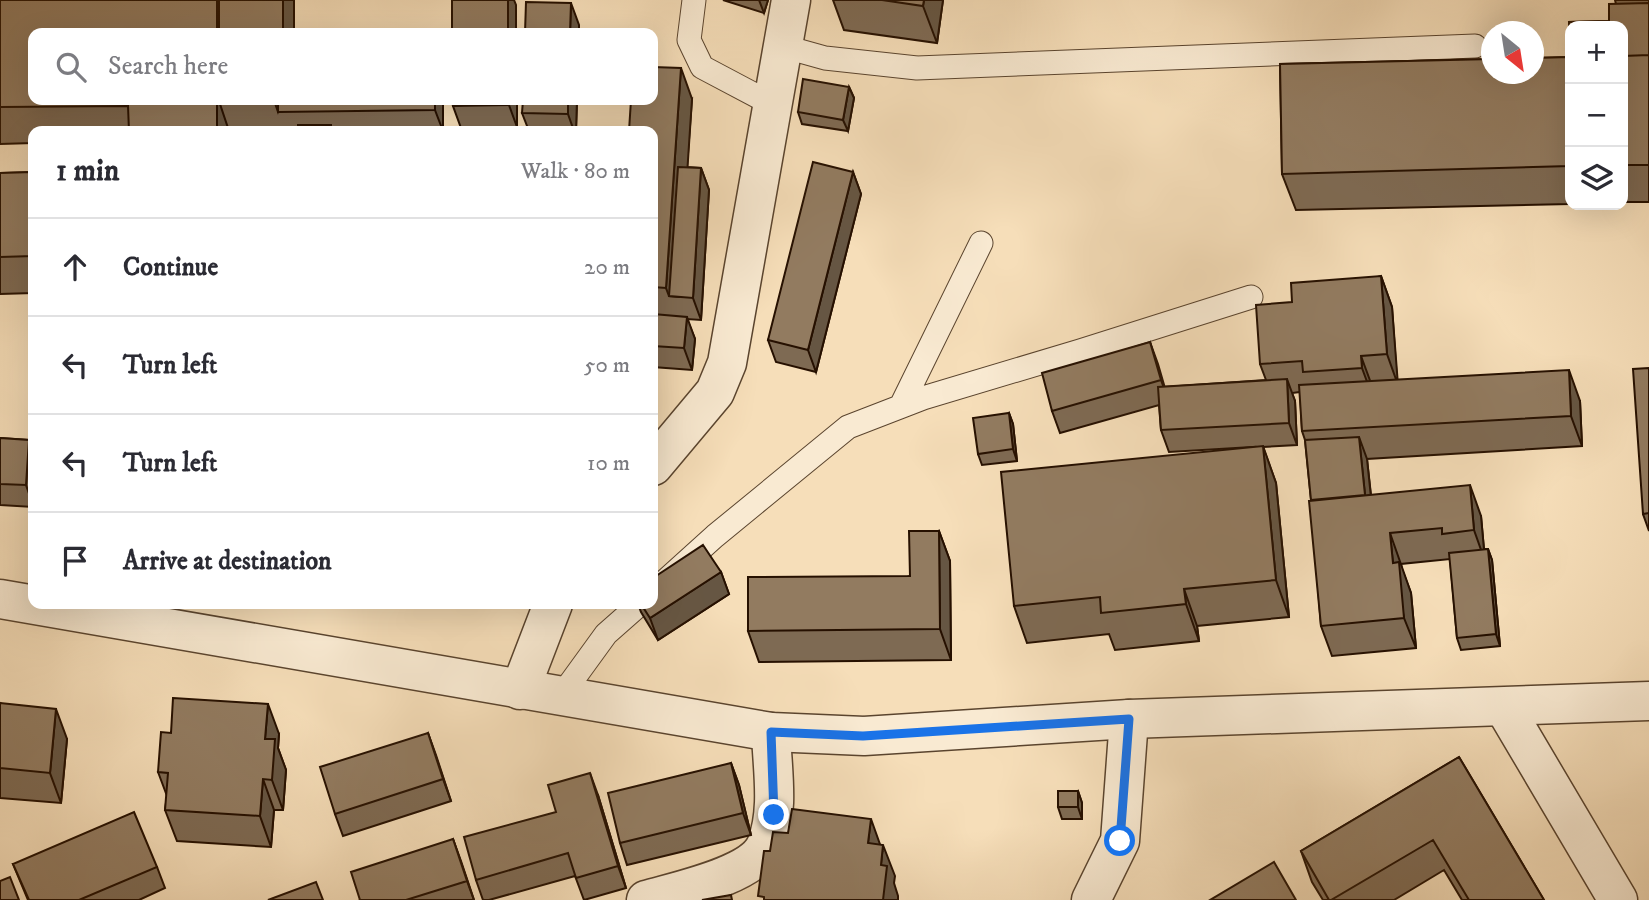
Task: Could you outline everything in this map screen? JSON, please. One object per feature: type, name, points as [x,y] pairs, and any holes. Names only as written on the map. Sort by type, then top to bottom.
[{"type":"street","points":[[658,460],[715,392],[727,363],[791,0]]},
{"type":"street","points":[[0,599],[28,603]]},
{"type":"street","points":[[73,609],[520,690],[771,732],[863,736],[1129,719],[1649,701]]},
{"type":"street","points":[[520,690],[551,609]]},
{"type":"street","points":[[1504,707],[1618,900]]},
{"type":"street","points":[[1091,900],[1120,841],[1129,719]]},
{"type":"street","points":[[646,900],[712,880],[749,864],[765,847],[774,815],[771,732]]},
{"type":"lane","points":[[694,0],[689,40],[702,67],[772,104]]},
{"type":"lane","points":[[782,47],[825,58],[917,68],[1475,46]]},
{"type":"lane","points":[[901,406],[981,243]]},
{"type":"lane","points":[[658,587],[715,536],[848,427],[901,406],[1251,296]]},
{"type":"lane","points":[[561,696],[606,634],[634,609]]},
{"type":"building","points":[[0,0],[217,0],[217,28],[28,28],[28,105],[217,105],[217,126],[129,126],[128,106],[0,107]]},
{"type":"building","points":[[219,0],[283,0],[283,28],[219,28]]},
{"type":"building","points":[[452,0],[508,0],[508,28],[452,28]]},
{"type":"building","points":[[882,0],[924,0],[923,6]]},
{"type":"building","points":[[526,2],[571,3],[570,28],[525,28]]},
{"type":"building","points":[[1649,3],[1649,55],[1628,56],[1628,21],[1609,21],[1609,4]]},
{"type":"building","points":[[1649,55],[1649,165],[1628,165],[1628,56]]},
{"type":"building","points":[[1565,57],[1565,166],[1282,174],[1280,64],[1481,59],[1481,84],[1544,84],[1544,58]]},
{"type":"building","points":[[658,67],[681,68],[666,288],[658,287],[658,126],[629,126],[631,105],[658,105]]},
{"type":"building","points":[[803,79],[849,87],[843,120],[798,112]]},
{"type":"building","points":[[278,105],[435,105],[435,110],[278,112]]},
{"type":"building","points":[[523,105],[568,105],[568,114],[522,113]]},
{"type":"building","points":[[298,125],[331,125],[331,126]]},
{"type":"building","points":[[813,162],[853,172],[808,350],[768,340]]},
{"type":"building","points":[[678,167],[701,168],[693,298],[669,296]]},
{"type":"building","points":[[28,172],[28,256],[0,257],[0,173]]},
{"type":"building","points":[[1381,276],[1387,354],[1361,356],[1362,368],[1303,372],[1302,361],[1260,364],[1256,305],[1292,302],[1291,283]]},
{"type":"building","points":[[658,314],[687,317],[684,348],[658,346]]},
{"type":"building","points":[[1150,342],[1161,380],[1052,411],[1042,373]]},
{"type":"building","points":[[1649,368],[1649,513],[1643,514],[1633,369]]},
{"type":"building","points":[[1569,370],[1571,416],[1302,431],[1299,385]]},
{"type":"building","points":[[1287,379],[1289,423],[1161,430],[1158,387]]},
{"type":"building","points":[[1009,413],[1013,449],[978,454],[973,418]]},
{"type":"building","points":[[1359,437],[1365,495],[1311,500],[1305,440]]},
{"type":"building","points":[[0,438],[28,440],[26,485],[0,484]]},
{"type":"building","points":[[1263,446],[1276,580],[1184,589],[1186,604],[1101,613],[1100,597],[1014,606],[1001,472]]},
{"type":"building","points":[[1470,485],[1474,530],[1442,534],[1442,528],[1390,533],[1393,563],[1399,562],[1404,618],[1321,626],[1309,501]]},
{"type":"building","points":[[909,531],[939,531],[940,629],[748,631],[748,577],[910,576]]},
{"type":"building","points":[[703,545],[721,572],[650,618],[644,609],[658,609],[658,575]]},
{"type":"building","points":[[1488,549],[1496,634],[1457,638],[1449,553]]},
{"type":"building","points":[[173,698],[268,704],[265,739],[275,739],[272,780],[263,779],[260,816],[165,810],[168,773],[158,772],[161,732],[171,733]]},
{"type":"building","points":[[0,703],[56,709],[50,773],[0,768]]},
{"type":"building","points":[[428,733],[443,779],[335,814],[320,767]]},
{"type":"building","points":[[1459,757],[1544,900],[1469,900],[1433,840],[1329,900],[1301,851]]},
{"type":"building","points":[[731,763],[743,813],[620,843],[608,793]]},
{"type":"building","points":[[590,773],[618,866],[576,878],[568,853],[476,880],[464,837],[556,812],[548,785]]},
{"type":"building","points":[[1058,791],[1078,791],[1078,807],[1058,807]]},
{"type":"building","points":[[792,809],[871,819],[868,843],[883,845],[881,865],[887,866],[883,900],[764,900],[764,897],[758,896],[764,851],[770,851],[773,832],[788,833]]},
{"type":"building","points":[[134,812],[157,867],[79,900],[29,900],[13,864]]},
{"type":"building","points":[[453,839],[467,881],[406,900],[360,900],[351,872]]},
{"type":"building","points":[[1274,862],[1296,900],[1210,900]]},
{"type":"building","points":[[10,877],[19,900],[0,900],[0,881]]},
{"type":"building","points":[[316,882],[323,900],[268,900]]},
{"type":"building","points":[[731,895],[732,900],[702,900]]},
{"type":"route","points":[[774,815],[771,732],[863,736],[1129,719],[1120,841]]}]
